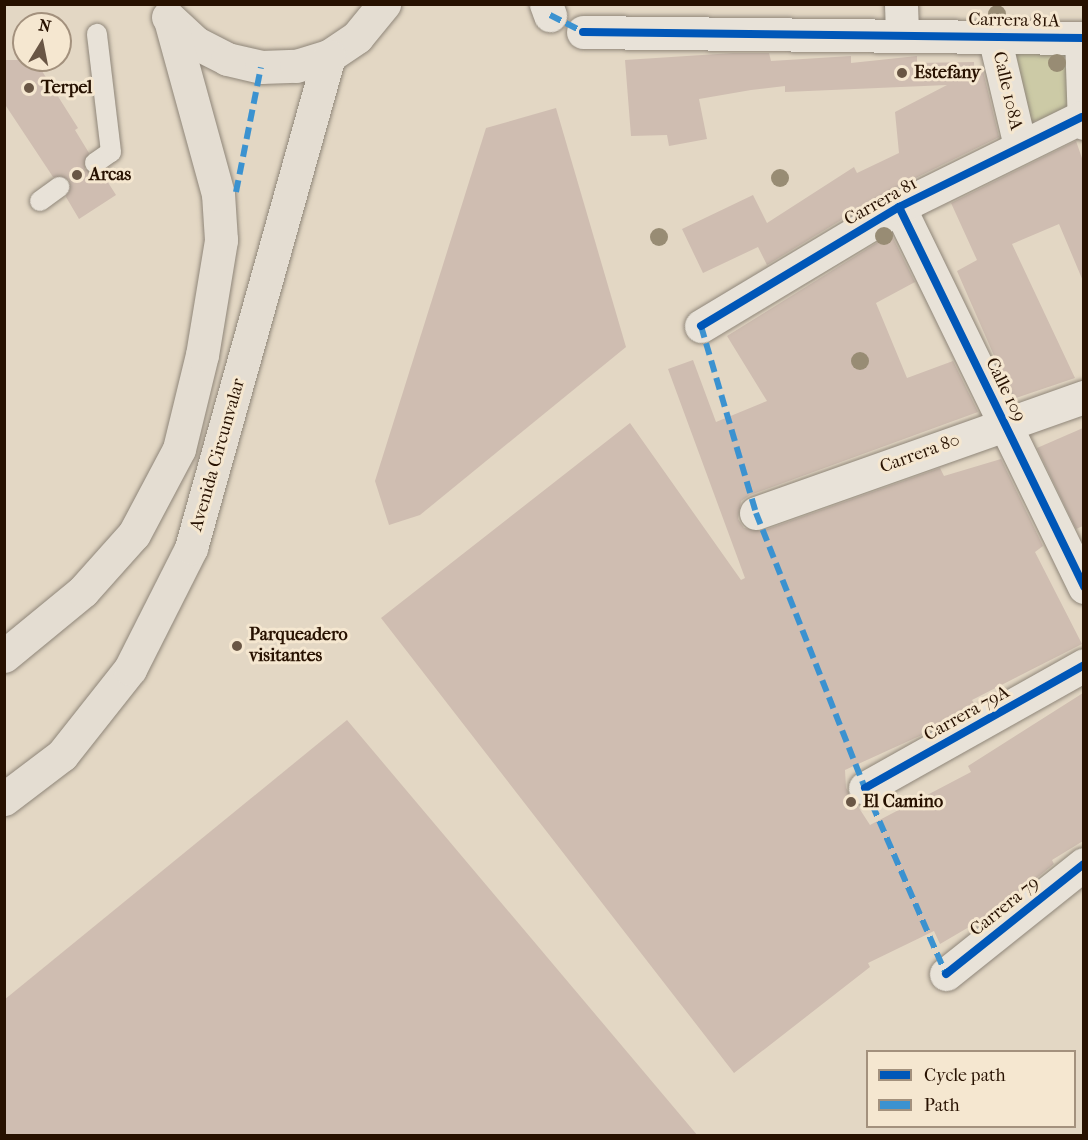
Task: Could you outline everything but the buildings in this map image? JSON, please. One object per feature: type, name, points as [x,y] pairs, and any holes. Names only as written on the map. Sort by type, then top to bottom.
[{"type":"highway","points":[[165,12],[196,43],[227,58],[261,67],[296,66],[329,56],[357,37],[384,4]]},
{"type":"highway","points":[[4,656],[83,591],[134,534],[179,448],[202,355],[222,240],[218,194],[165,12]]},
{"type":"highway","name":"Avenida Circunvalar","points":[[4,799],[62,754],[129,669],[191,548],[329,56]]},
{"type":"street","name":"Carrera 81A","points":[[583,32],[901,19],[994,36],[1082,38]]},
{"type":"street","name":"Calle 108A","points":[[994,36],[1020,146]]},
{"type":"street","points":[[1082,38],[1083,120]]},
{"type":"street","name":"Carrera 81","points":[[701,326],[899,207],[1020,146],[1083,120]]},
{"type":"street","name":"Calle 109","points":[[899,207],[1083,587]]},
{"type":"street","name":"Carrera 80","points":[[756,513],[1083,397]]},
{"type":"street","name":"Carrera 79A","points":[[865,788],[1083,665]]},
{"type":"street","name":"Carrera 79","points":[[946,974],[1083,864]]},
{"type":"lane","points":[[95,163],[111,152],[97,34]]},
{"type":"lane","points":[[40,201],[59,187]]},
{"type":"shaded area","points":[[1072,52],[1080,108],[1020,125],[1003,53]]},
{"type":"marked path","points":[[550,15],[583,32]]},
{"type":"marked path","points":[[236,192],[261,67]]},
{"type":"marked path","points":[[701,326],[756,513],[865,788],[946,974]]},
{"type":"cycle path","points":[[583,32],[1084,38]]},
{"type":"cycle path","points":[[701,326],[899,207],[1082,117]]},
{"type":"cycle path","points":[[899,207],[1084,587]]},
{"type":"cycle path","points":[[865,788],[1084,665]]},
{"type":"cycle path","points":[[946,974],[1084,864]]},
{"type":"place","name":"Estefany","points":[[902,73]]},
{"type":"place","name":"Terpel","points":[[29,88]]},
{"type":"place","name":"Arcas","points":[[77,175]]},
{"type":"place","name":"Parqueadero visitantes","points":[[237,646]]},
{"type":"place","name":"El Camino","points":[[851,802]]}]
